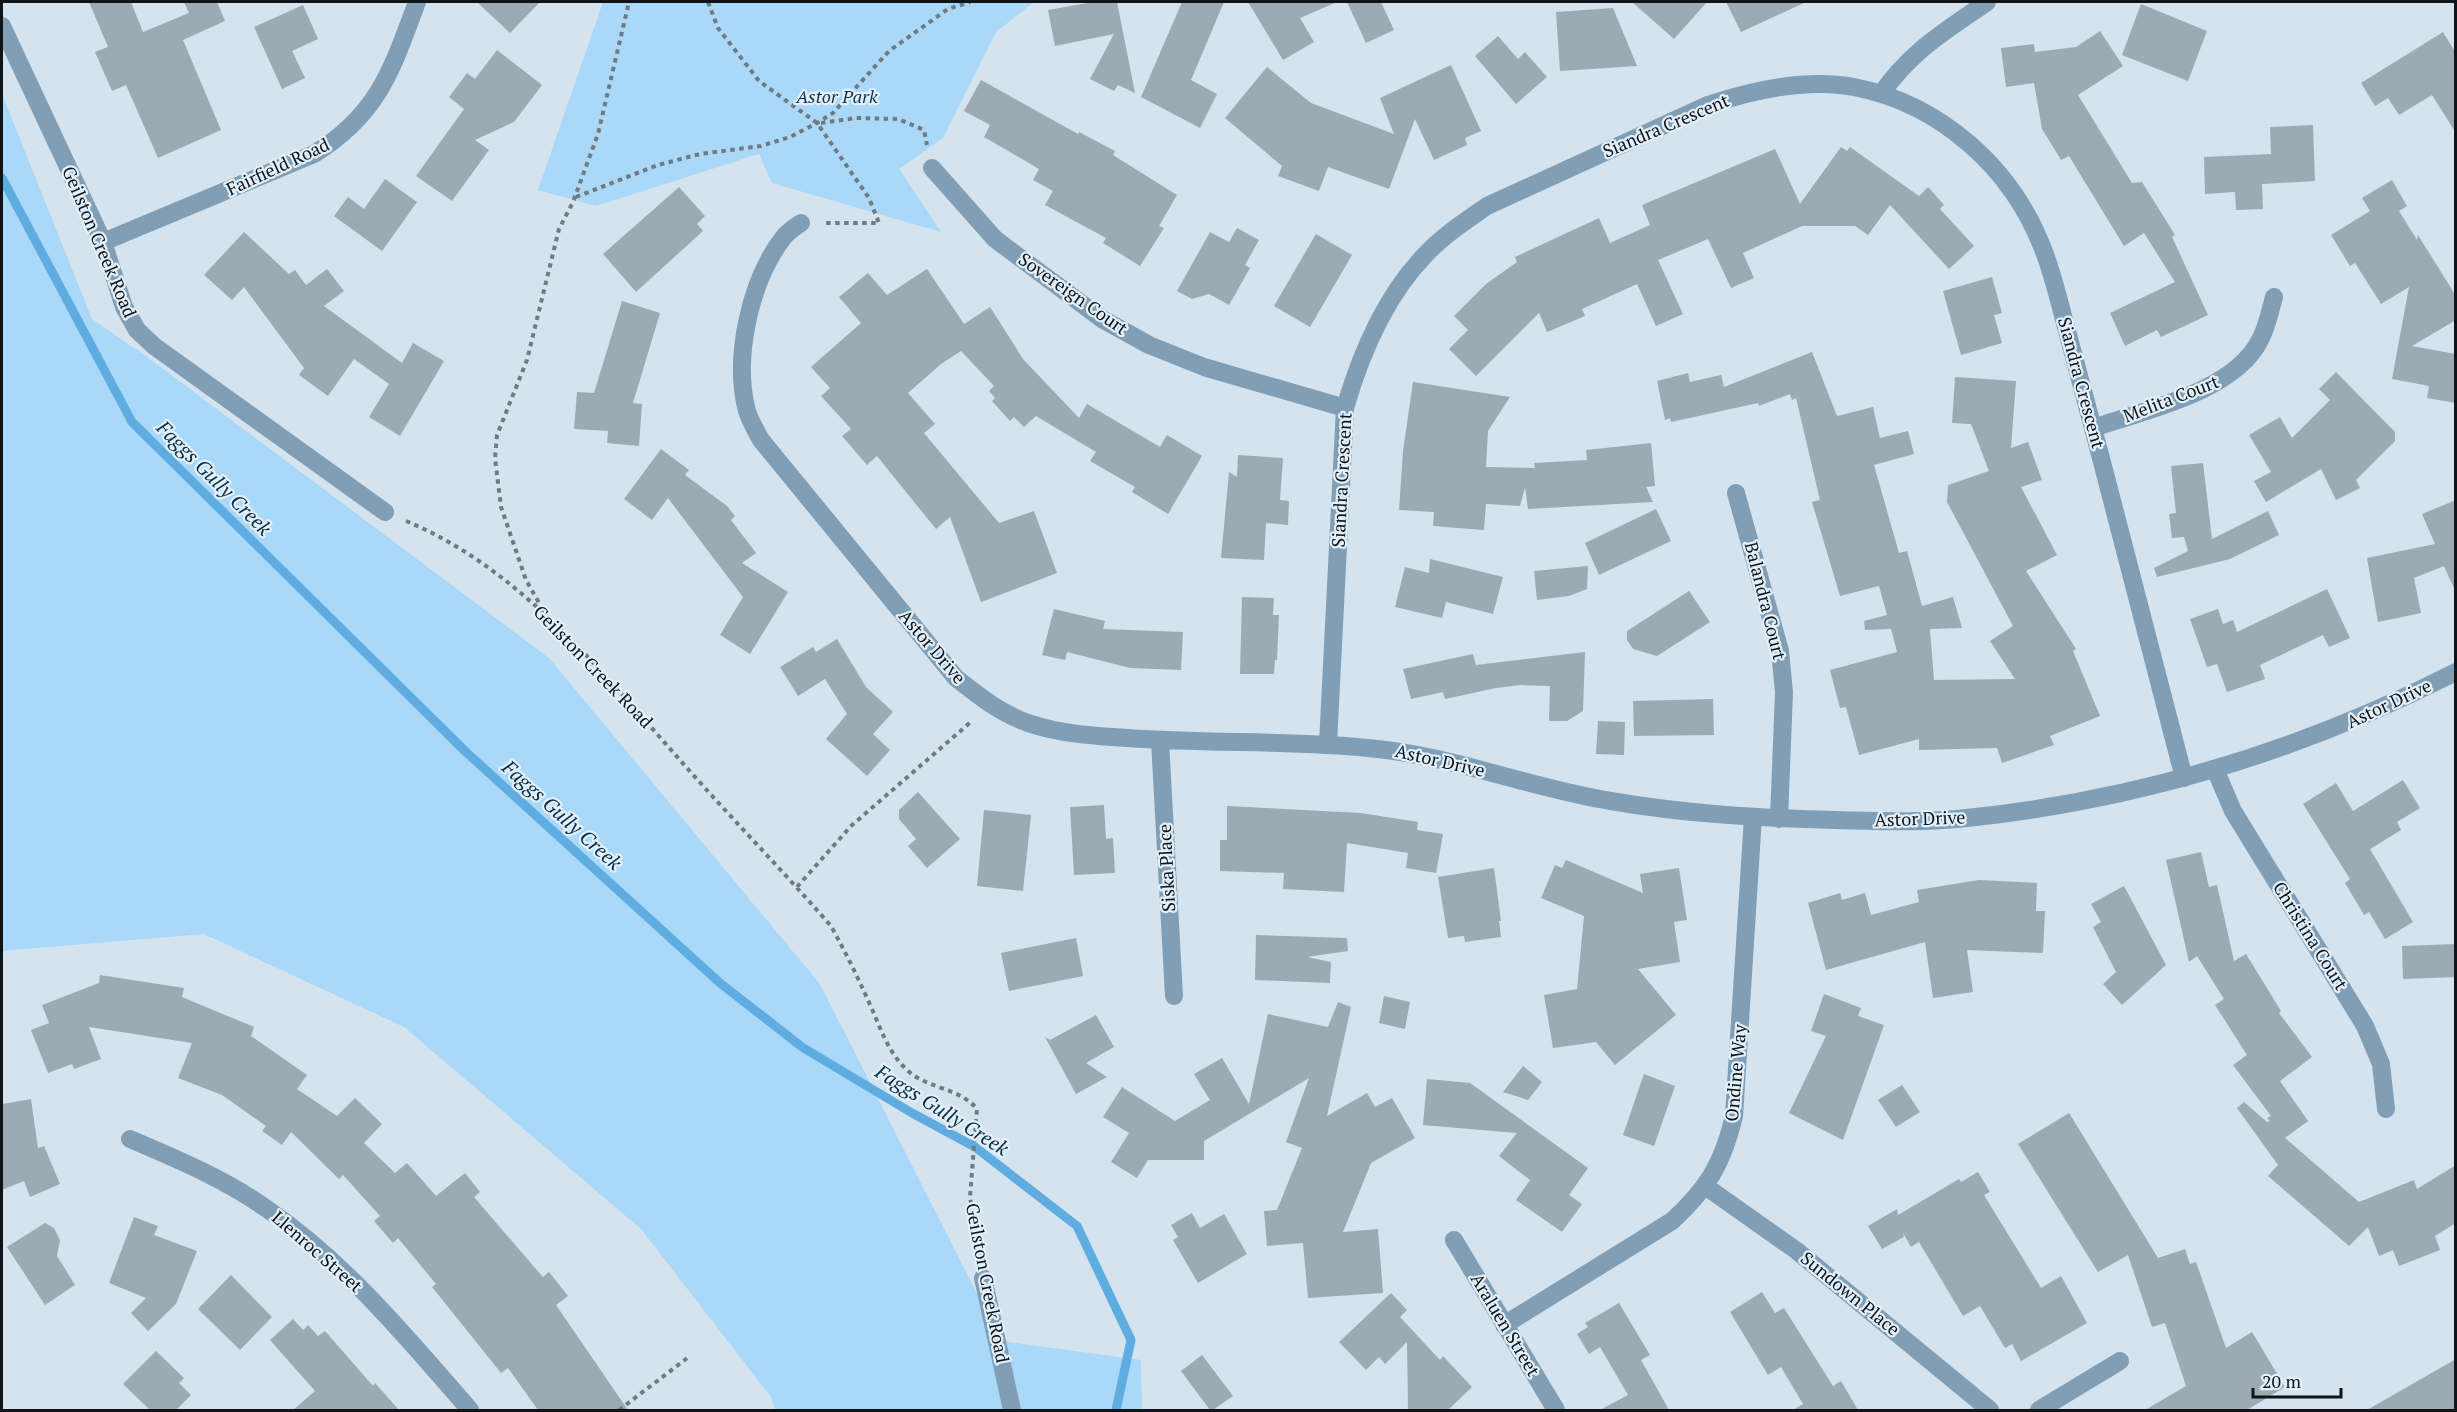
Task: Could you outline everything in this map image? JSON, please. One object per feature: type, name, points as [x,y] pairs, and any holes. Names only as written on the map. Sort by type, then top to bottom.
[{"type":"street","name":"Fairfield Road","points":[[103,242],[314,154],[337,139],[354,124],[384,85],[417,2]]},
{"type":"street","points":[[1881,94],[1899,69],[1922,47],[1987,2]]},
{"type":"street","name":"Geilston Creek Road","points":[[2,26],[103,242],[124,307],[137,330],[154,346],[385,512]]},
{"type":"street","name":"Siandra Crescent","points":[[1328,744],[1345,408],[1357,367],[1379,321],[1400,287],[1425,255],[1457,227],[1487,206],[1708,105],[1742,93],[1777,87],[1852,87],[1881,94],[1919,110],[1950,128],[1980,151],[2005,179],[2024,209],[2043,249],[2093,428],[2184,778]]},
{"type":"street","name":"Sovereign Court","points":[[932,168],[995,238],[1102,319],[1149,345],[1204,367],[1345,408]]},
{"type":"street","name":"Astor Drive","points":[[801,223],[784,237],[766,266],[750,311],[742,355],[743,384],[748,412],[761,441],[956,678],[990,705],[1026,723],[1062,733],[1161,741],[1328,744],[1400,752],[1610,801],[1695,813],[1779,819],[1891,822],[1963,819],[2044,809],[2118,794],[2215,769],[2332,729],[2395,703],[2456,672]]},
{"type":"street","name":"Melita Court","points":[[2093,428],[2207,389],[2229,375],[2248,358],[2261,340],[2274,297]]},
{"type":"street","name":"Balandra Court","points":[[1736,494],[1780,651],[1784,692],[1779,819]]},
{"type":"street","name":"Siska Place","points":[[1161,741],[1174,996]]},
{"type":"street","name":"Christina Court","points":[[2215,769],[2233,811],[2365,1026],[2381,1064],[2386,1109]]},
{"type":"street","name":"Ondine Way","points":[[1504,1325],[1651,1236],[1689,1206],[1718,1166],[1727,1145],[1734,1116],[1753,817]]},
{"type":"street","name":"Llenroc Street","points":[[130,1139],[202,1171],[267,1209],[320,1252],[369,1298],[470,1410]]},
{"type":"street","name":"Sundown Place","points":[[1705,1186],[1797,1251],[1990,1410]]},
{"type":"street","name":"Araluen Street","points":[[1454,1240],[1556,1410]]},
{"type":"street","name":"Geilston Creek Road","points":[[983,1278],[1012,1410]]},
{"type":"street","points":[[2039,1410],[2120,1361]]},
{"type":"path","points":[[545,614],[526,580],[501,507],[495,458],[497,435],[527,360],[560,229],[575,197],[598,134],[629,2]]},
{"type":"path","points":[[708,2],[718,28],[759,81],[817,123],[869,198],[879,223],[801,223]]},
{"type":"path","points":[[575,197],[658,165],[700,154],[761,146],[790,137],[832,113],[889,51],[948,9],[970,2]]},
{"type":"path","points":[[817,123],[855,118],[898,119],[924,130],[932,168]]},
{"type":"path","name":"Geilston Creek Road","points":[[385,512],[431,531],[482,561],[545,614],[831,926],[846,952],[892,1053],[915,1077],[969,1099],[977,1109],[970,1197],[983,1278]]},
{"type":"path","points":[[797,887],[851,825],[990,705]]},
{"type":"path","points":[[619,1410],[690,1356]]},
{"type":"green space","name":"Astor Park","points":[[603,2],[1034,2],[996,32],[943,138],[899,169],[941,232],[772,183],[759,154],[596,206],[538,190]]},
{"type":"green space","points":[[2,94],[92,319],[146,356],[549,658],[820,984],[1001,1341],[1141,1360],[1142,1410],[775,1410],[771,1397],[641,1229],[404,1027],[204,934],[2,951]]},
{"type":"building","points":[[89,2],[131,2],[143,32],[189,13],[184,2],[217,2],[225,21],[183,40],[221,130],[158,158],[126,85],[112,91],[95,52],[108,47]]},
{"type":"building","points":[[477,2],[540,2],[510,33]]},
{"type":"building","points":[[1093,2],[1117,2],[1135,93],[1118,85],[1114,91],[1090,79],[1114,34],[1055,46],[1048,10]]},
{"type":"building","points":[[1182,2],[1224,2],[1191,80],[1217,94],[1200,128],[1141,97]]},
{"type":"building","points":[[1248,2],[1337,2],[1300,18],[1314,42],[1283,60]]},
{"type":"building","points":[[1347,2],[1381,2],[1394,30],[1366,43]]},
{"type":"building","points":[[1632,2],[1707,2],[1674,39]]},
{"type":"building","points":[[1726,2],[1806,2],[1741,32]]},
{"type":"building","points":[[2141,4],[2207,31],[2188,81],[2122,55]]},
{"type":"building","points":[[303,5],[318,39],[292,51],[305,78],[282,89],[254,27]]},
{"type":"building","points":[[1613,8],[1637,66],[1560,71],[1556,12]]},
{"type":"building","points":[[2100,31],[2123,66],[2078,95],[2132,183],[2142,182],[2175,235],[2172,237],[2208,315],[2161,337],[2157,330],[2125,346],[2110,313],[2175,282],[2144,233],[2124,246],[2069,156],[2061,160],[2042,129],[2034,83],[2006,87],[2001,48],[2034,44],[2035,52],[2076,47]]},
{"type":"building","points":[[2443,32],[2456,53],[2456,133],[2432,95],[2399,115],[2388,98],[2375,106],[2361,83]]},
{"type":"building","points":[[1498,36],[1518,59],[1525,52],[1547,77],[1516,104],[1475,56]]},
{"type":"building","points":[[497,50],[542,85],[514,122],[475,140],[489,150],[452,201],[416,176],[464,109],[449,97],[467,73],[475,79]]},
{"type":"building","points":[[1451,65],[1481,131],[1465,138],[1467,145],[1434,160],[1415,119],[1389,189],[1328,167],[1319,191],[1278,176],[1282,166],[1225,118],[1267,67],[1311,103],[1394,134],[1380,98]]},
{"type":"building","points":[[981,80],[1078,134],[1079,132],[1115,151],[1113,155],[1177,195],[1159,226],[1164,228],[1140,266],[1103,243],[1106,238],[1045,205],[1053,191],[1033,180],[1039,169],[984,137],[990,125],[964,111]]},
{"type":"building","points":[[2313,125],[2315,181],[2262,184],[2263,209],[2236,210],[2235,192],[2205,194],[2204,157],[2271,154],[2270,127]]},
{"type":"building","points":[[1841,147],[1847,151],[1850,147],[1919,196],[1928,187],[1944,205],[1940,209],[1974,246],[1949,269],[1890,205],[1868,235],[1855,226],[1802,226],[1743,253],[1754,278],[1731,288],[1708,239],[1658,260],[1683,314],[1656,326],[1637,284],[1582,309],[1585,316],[1547,332],[1539,313],[1476,376],[1449,349],[1468,330],[1454,316],[1486,284],[1517,262],[1515,257],[1599,218],[1610,243],[1650,225],[1642,205],[1775,149],[1800,204]]},
{"type":"building","points":[[385,179],[417,202],[382,251],[334,216],[348,197],[364,209]]},
{"type":"building","points":[[2392,180],[2407,206],[2399,211],[2417,240],[2418,235],[2456,296],[2456,320],[2412,346],[2456,354],[2456,403],[2427,398],[2429,386],[2392,379],[2409,287],[2381,304],[2355,263],[2350,266],[2331,235],[2370,211],[2362,198]]},
{"type":"building","points":[[679,187],[705,216],[697,224],[703,231],[636,292],[603,254]]},
{"type":"building","points":[[1237,228],[1259,240],[1245,265],[1250,268],[1229,305],[1209,294],[1192,299],[1177,291],[1210,232],[1229,242]]},
{"type":"building","points":[[244,232],[289,274],[295,270],[306,285],[327,269],[344,291],[324,306],[402,363],[413,343],[444,361],[400,436],[369,417],[389,384],[354,359],[328,396],[299,375],[304,368],[244,287],[232,300],[204,275]]},
{"type":"building","points":[[1316,234],[1352,255],[1310,327],[1274,306]]},
{"type":"building","points":[[927,269],[964,324],[990,307],[1023,359],[1079,418],[1087,404],[1160,447],[1167,435],[1202,456],[1168,514],[1132,492],[1135,487],[1090,461],[1096,452],[1036,416],[1024,427],[1014,417],[1010,421],[992,401],[995,398],[989,391],[994,386],[961,351],[941,364],[908,393],[935,424],[924,433],[999,523],[1034,511],[1057,573],[981,602],[950,517],[936,529],[877,456],[867,465],[842,436],[851,429],[821,396],[830,388],[811,367],[861,323],[839,297],[868,273],[887,295]]},
{"type":"building","points":[[1992,277],[2002,313],[1994,315],[2002,343],[1961,355],[1943,291]]},
{"type":"building","points":[[622,301],[660,313],[633,403],[642,404],[639,446],[607,443],[608,431],[574,429],[577,392],[594,393]]},
{"type":"building","points":[[1812,352],[1837,416],[1873,407],[1880,438],[1908,431],[1914,454],[1874,465],[1899,553],[1907,551],[1922,606],[1953,597],[1962,628],[1930,629],[1934,680],[2015,679],[1990,641],[2013,626],[1947,502],[1948,485],[1989,471],[1971,424],[1952,423],[1955,377],[2016,381],[2011,448],[2028,442],[2042,480],[2021,487],[2057,555],[2026,571],[2076,649],[2073,651],[2100,716],[2050,736],[2054,745],[2002,763],[1997,748],[1919,750],[1919,739],[1859,755],[1846,707],[1840,708],[1830,670],[1897,652],[1891,629],[1865,630],[1864,621],[1887,615],[1879,586],[1840,596],[1812,502],[1820,500],[1796,398],[1792,400],[1790,394],[1759,406],[1758,403],[1671,422],[1670,418],[1665,420],[1657,381],[1688,373],[1690,382],[1721,375],[1724,387]]},
{"type":"building","points":[[2336,372],[2395,432],[2395,441],[2356,480],[2360,488],[2336,500],[2321,469],[2266,502],[2254,481],[2271,472],[2249,435],[2280,417],[2292,438],[2330,400],[2319,389]]},
{"type":"building","points":[[1413,382],[1510,397],[1488,431],[1486,467],[1535,468],[1534,463],[1587,460],[1586,450],[1651,443],[1655,486],[1646,487],[1653,502],[1528,509],[1525,487],[1520,506],[1486,504],[1484,530],[1433,526],[1434,512],[1399,510],[1403,451]]},
{"type":"building","points":[[661,449],[689,470],[685,475],[727,506],[735,516],[731,520],[756,553],[742,563],[788,592],[750,654],[720,635],[743,597],[668,498],[652,520],[624,499]]},
{"type":"building","points":[[1238,455],[1283,458],[1280,500],[1289,501],[1288,525],[1266,523],[1264,560],[1221,558],[1229,472],[1237,477]]},
{"type":"building","points":[[2203,463],[2212,539],[2268,511],[2279,535],[2230,559],[2157,577],[2154,568],[2188,551],[2184,537],[2172,538],[2169,514],[2176,513],[2171,466]]},
{"type":"building","points":[[2456,500],[2456,593],[2444,566],[2414,578],[2421,613],[2378,622],[2367,558],[2435,544],[2422,514]]},
{"type":"building","points":[[1656,509],[1671,541],[1599,575],[1585,543]]},
{"type":"building","points":[[1430,559],[1503,577],[1493,614],[1446,602],[1442,618],[1395,607],[1405,567],[1429,573]]},
{"type":"building","points":[[1588,566],[1587,589],[1569,596],[1537,600],[1534,571]]},
{"type":"building","points":[[2327,589],[2350,638],[2329,647],[2323,635],[2260,665],[2265,679],[2227,692],[2217,664],[2207,667],[2190,619],[2218,609],[2223,624],[2233,620],[2237,632]]},
{"type":"building","points":[[1689,591],[1710,622],[1657,656],[1633,649],[1627,640],[1627,631]]},
{"type":"building","points":[[1242,597],[1274,598],[1273,615],[1279,615],[1277,660],[1275,660],[1274,674],[1240,674]]},
{"type":"building","points":[[1054,609],[1105,621],[1103,629],[1183,632],[1181,670],[1130,668],[1067,652],[1065,660],[1042,655]]},
{"type":"building","points":[[837,639],[866,687],[893,712],[873,734],[890,750],[867,776],[826,739],[847,714],[825,679],[798,696],[780,667],[813,647],[816,652]]},
{"type":"building","points":[[1585,652],[1583,711],[1567,721],[1549,721],[1550,686],[1520,685],[1445,699],[1443,692],[1411,699],[1403,669],[1473,654],[1476,665]]},
{"type":"building","points":[[1713,699],[1714,735],[1634,736],[1633,701]]},
{"type":"building","points":[[1598,721],[1625,722],[1624,755],[1596,754]]},
{"type":"building","points":[[2403,780],[2420,808],[2397,822],[2401,830],[2370,849],[2413,922],[2385,939],[2369,912],[2364,915],[2345,883],[2350,879],[2303,804],[2336,783],[2353,811]]},
{"type":"building","points":[[918,792],[960,839],[927,868],[908,846],[916,839],[899,819],[899,810]]},
{"type":"building","points":[[1104,805],[1106,839],[1113,838],[1115,873],[1074,875],[1070,807]]},
{"type":"building","points":[[1227,806],[1361,813],[1418,822],[1417,830],[1443,834],[1436,873],[1406,868],[1408,853],[1347,843],[1344,892],[1283,889],[1284,873],[1220,871],[1220,840],[1227,840]]},
{"type":"building","points":[[984,810],[1031,815],[1023,891],[977,886]]},
{"type":"building","points":[[2201,852],[2209,887],[2217,885],[2234,961],[2246,954],[2281,1011],[2279,1013],[2312,1057],[2280,1081],[2308,1121],[2285,1138],[2359,1202],[2414,1180],[2417,1189],[2456,1165],[2456,1223],[2435,1236],[2440,1250],[2399,1266],[2393,1250],[2379,1256],[2368,1227],[2349,1246],[2268,1176],[2278,1165],[2237,1108],[2244,1102],[2267,1122],[2270,1121],[2267,1118],[2271,1116],[2233,1065],[2247,1055],[2215,1005],[2224,999],[2197,956],[2189,962],[2166,860]]},
{"type":"building","points":[[1566,860],[1643,893],[1640,874],[1679,868],[1687,920],[1674,922],[1680,962],[1638,969],[1676,1015],[1615,1065],[1596,1042],[1553,1048],[1544,995],[1577,989],[1584,916],[1541,898],[1555,865],[1562,868]]},
{"type":"building","points":[[1494,868],[1501,937],[1465,942],[1464,936],[1448,938],[1438,877]]},
{"type":"building","points":[[1979,880],[2037,883],[2036,911],[2045,911],[2043,953],[1967,950],[1973,992],[1933,998],[1925,942],[1826,970],[1808,903],[1840,893],[1842,900],[1865,893],[1871,915],[1919,902],[1917,890]]},
{"type":"building","points":[[2124,886],[2166,965],[2122,1005],[2103,984],[2116,972],[2093,927],[2101,922],[2091,904]]},
{"type":"building","points":[[1256,935],[1347,938],[1348,951],[1307,957],[1331,962],[1330,983],[1255,980]]},
{"type":"building","points":[[1076,938],[1083,976],[1009,991],[1001,953]]},
{"type":"building","points":[[2456,944],[2456,977],[2403,979],[2402,946]]},
{"type":"building","points":[[100,975],[184,988],[182,997],[254,1027],[251,1036],[307,1075],[297,1089],[337,1116],[355,1098],[382,1124],[364,1143],[395,1173],[407,1163],[436,1196],[465,1173],[480,1192],[474,1197],[543,1277],[549,1272],[568,1296],[556,1305],[628,1410],[538,1410],[508,1368],[501,1373],[432,1287],[436,1284],[398,1238],[393,1243],[374,1221],[380,1216],[343,1175],[339,1179],[291,1132],[282,1145],[262,1131],[266,1126],[222,1095],[178,1078],[192,1043],[89,1027],[101,1059],[74,1069],[72,1064],[48,1073],[31,1030],[49,1023],[42,1005],[99,983]]},
{"type":"building","points":[[1824,994],[1861,1008],[1858,1016],[1884,1025],[1843,1140],[1789,1113],[1826,1036],[1811,1031]]},
{"type":"building","points":[[1384,996],[1410,1002],[1405,1029],[1379,1023]]},
{"type":"building","points":[[1338,1002],[1351,1007],[1327,1116],[1367,1093],[1375,1107],[1392,1098],[1415,1138],[1371,1163],[1343,1232],[1378,1229],[1383,1293],[1308,1298],[1303,1243],[1267,1246],[1264,1211],[1277,1210],[1302,1148],[1286,1142],[1309,1078],[1204,1141],[1204,1160],[1148,1160],[1137,1178],[1111,1162],[1129,1133],[1103,1117],[1122,1087],[1175,1121],[1210,1100],[1194,1074],[1222,1058],[1249,1104],[1268,1014],[1328,1027]]},
{"type":"building","points":[[1096,1015],[1114,1047],[1086,1063],[1107,1077],[1076,1094],[1045,1037],[1050,1040]]},
{"type":"building","points":[[1523,1066],[1542,1082],[1528,1100],[1503,1092]]},
{"type":"building","points":[[1644,1074],[1675,1086],[1654,1146],[1623,1135]]},
{"type":"building","points":[[1427,1079],[1470,1083],[1588,1168],[1569,1195],[1582,1204],[1562,1232],[1516,1200],[1530,1180],[1499,1156],[1517,1133],[1423,1125]]},
{"type":"building","points":[[1902,1085],[1920,1112],[1896,1127],[1878,1100]]},
{"type":"building","points":[[31,1099],[38,1148],[44,1146],[60,1184],[30,1197],[24,1181],[2,1190],[2,1104]]},
{"type":"building","points":[[2069,1113],[2158,1258],[2185,1249],[2190,1264],[2196,1262],[2226,1348],[2252,1332],[2285,1387],[2247,1410],[2145,1410],[2186,1386],[2165,1323],[2152,1327],[2128,1255],[2098,1272],[2018,1144]]},
{"type":"building","points":[[1978,1172],[1990,1192],[1984,1195],[2041,1288],[2061,1276],[2087,1323],[2021,1361],[2012,1344],[2005,1348],[1980,1306],[1963,1316],[1919,1242],[1911,1247],[1903,1233],[1904,1237],[1882,1249],[1868,1226],[1897,1209],[1898,1215],[1959,1179],[1961,1182]]},
{"type":"building","points":[[1192,1213],[1200,1228],[1224,1214],[1247,1254],[1198,1283],[1173,1240],[1178,1237],[1171,1225]]},
{"type":"building","points":[[134,1217],[158,1226],[154,1235],[197,1251],[176,1304],[148,1331],[131,1313],[146,1298],[109,1283]]},
{"type":"building","points":[[45,1223],[54,1228],[60,1240],[57,1256],[75,1285],[45,1305],[7,1247]]},
{"type":"building","points":[[231,1275],[272,1317],[240,1350],[198,1309]]},
{"type":"building","points":[[1762,1292],[1775,1313],[1784,1308],[1833,1386],[1841,1381],[1858,1410],[1793,1410],[1803,1404],[1781,1367],[1768,1375],[1730,1312]]},
{"type":"building","points":[[1391,1293],[1407,1310],[1400,1317],[1440,1360],[1443,1356],[1472,1387],[1448,1410],[1408,1410],[1407,1342],[1385,1364],[1379,1357],[1366,1370],[1339,1342]]},
{"type":"building","points":[[1619,1303],[1650,1355],[1641,1360],[1669,1410],[1600,1410],[1628,1395],[1600,1347],[1589,1354],[1577,1334],[1588,1327],[1585,1323]]},
{"type":"building","points":[[293,1319],[303,1330],[308,1325],[318,1336],[325,1331],[373,1386],[375,1383],[399,1410],[293,1410],[315,1391],[270,1340]]},
{"type":"building","points":[[156,1351],[184,1378],[179,1383],[191,1395],[176,1410],[150,1410],[123,1384]]},
{"type":"building","points":[[1202,1355],[1233,1396],[1213,1410],[1210,1410],[1181,1371]]},
{"type":"building","points":[[2456,1359],[2456,1410],[2367,1410]]},
{"type":"waterway","name":"Faggs Gully Creek","points":[[2,178],[132,422],[466,752],[720,983],[802,1047],[912,1113],[975,1147],[1077,1226],[1131,1340],[1116,1410]]}]
